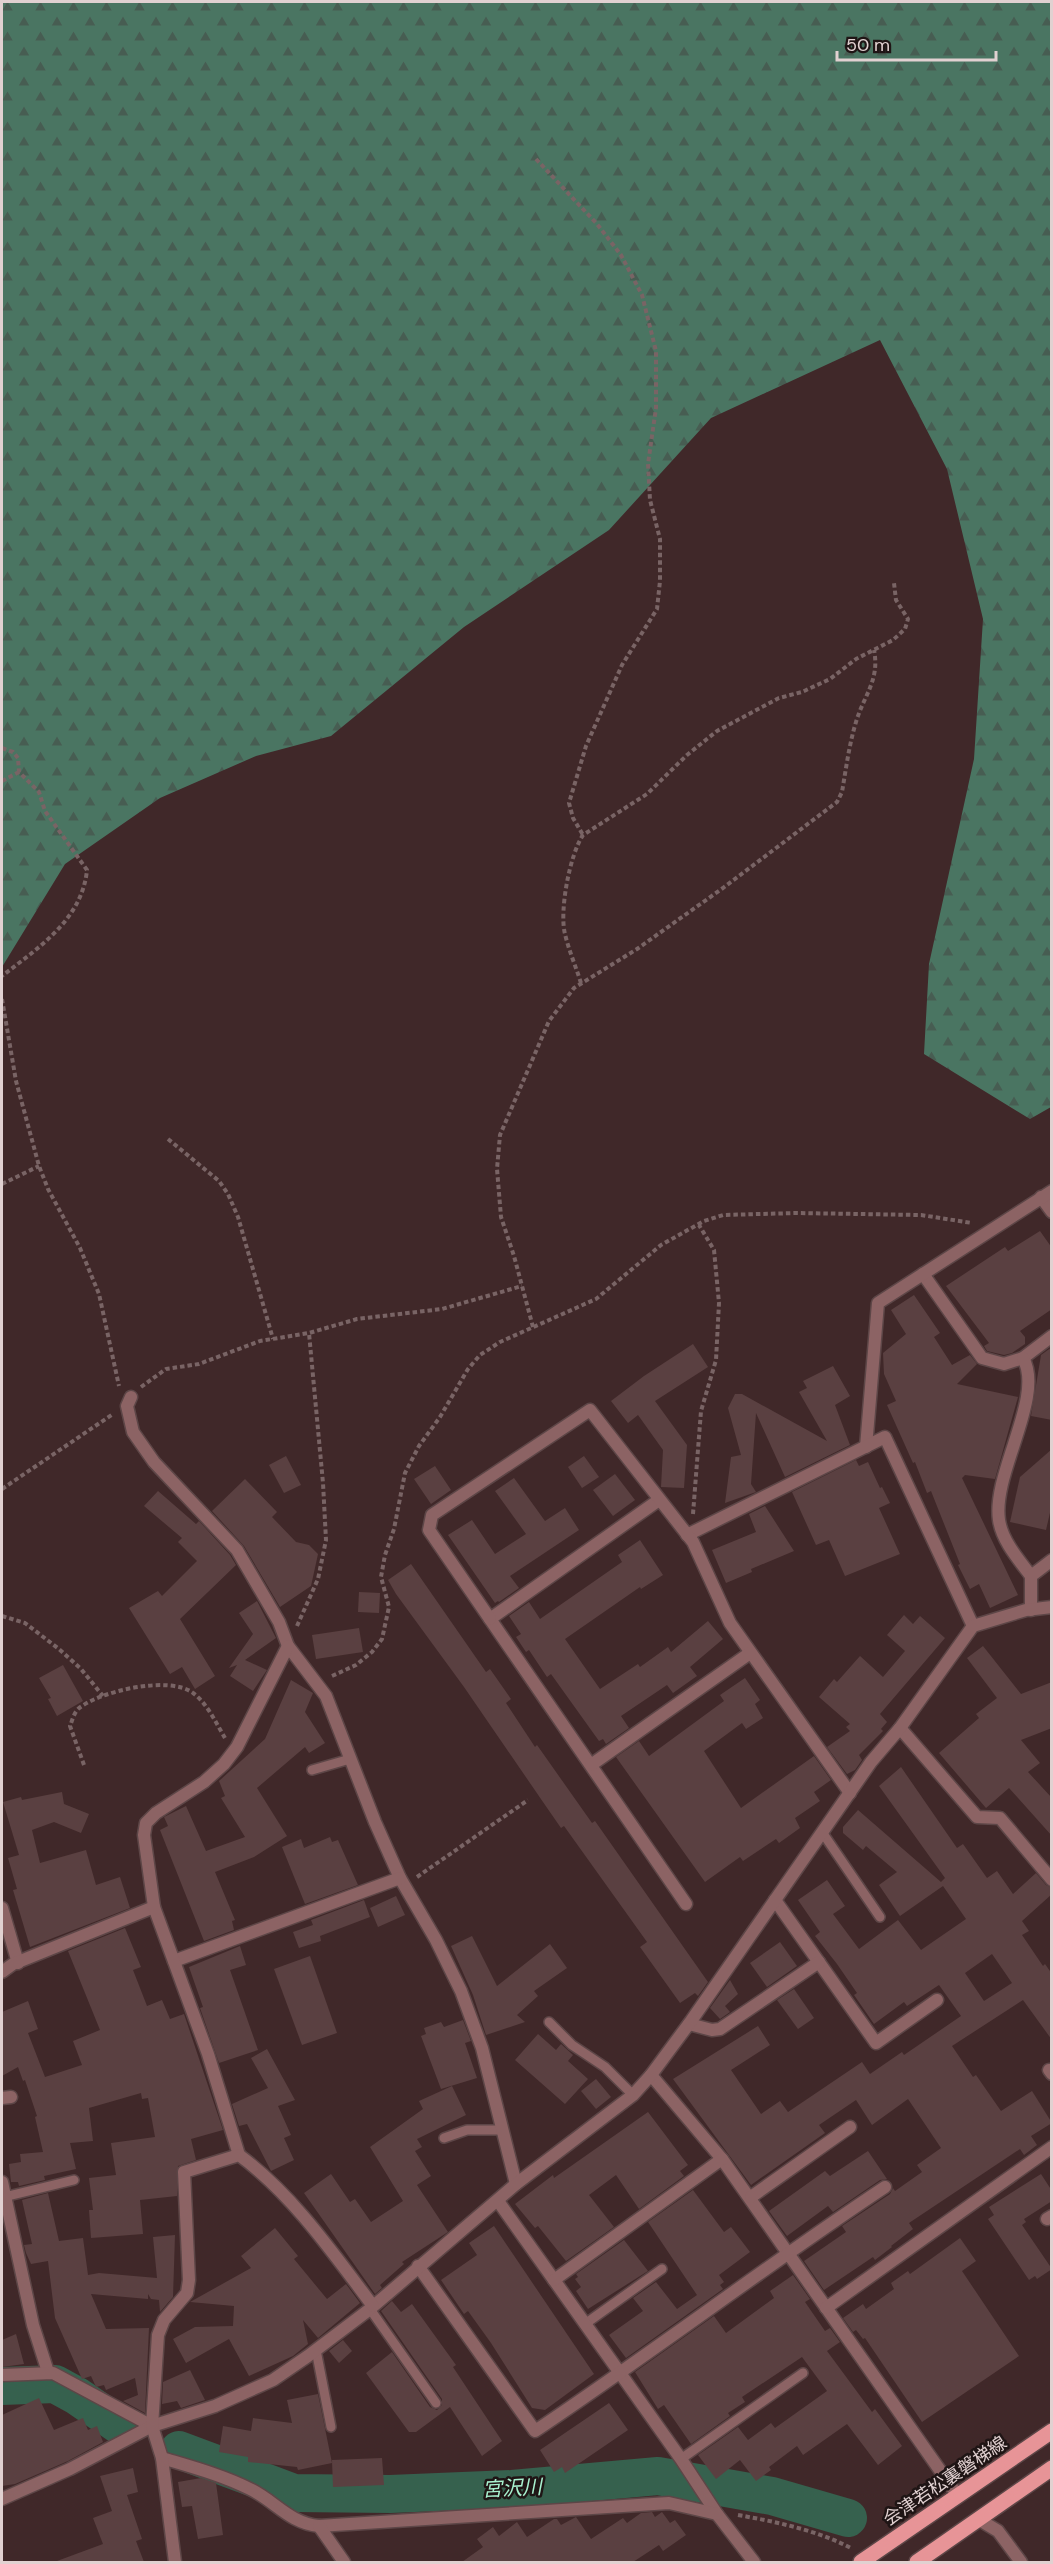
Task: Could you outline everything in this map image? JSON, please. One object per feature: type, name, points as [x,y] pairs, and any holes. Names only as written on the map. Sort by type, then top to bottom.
[{"type":"main road","name":"会津若松裏磐梯線","points":[[858,2556],[958,2496],[1052,2432]]},
{"type":"main road","points":[[917,2562],[1052,2468]]},
{"type":"street","points":[[866,1447],[878,1303],[1046,1194],[1052,1212]]},
{"type":"street","points":[[923,1274],[982,1358],[1004,1364],[1023,1358],[1052,1336]]},
{"type":"street","points":[[1023,1358],[1028,1366],[1024,1408],[1002,1480],[998,1502],[999,1523],[1013,1552],[1031,1576],[1031,1610]]},
{"type":"street","points":[[129,1401],[133,1432],[154,1462],[237,1550],[275,1614],[288,1646],[326,1696],[375,1822],[403,1882],[436,1940],[461,1991],[483,2048],[501,2130],[516,2184]]},
{"type":"street","points":[[686,1904],[429,1530],[432,1515],[590,1410],[659,1500],[692,1532],[693,1542],[730,1623],[850,1792]]},
{"type":"street","points":[[692,1532],[885,1437],[973,1626]]},
{"type":"street","points":[[490,1619],[659,1500]]},
{"type":"street","points":[[1031,1576],[1052,1560]]},
{"type":"street","points":[[2,2499],[70,2469],[152,2426],[215,2406],[273,2380],[371,2307],[516,2184],[633,2095],[689,2024],[850,1792],[900,1728],[973,1626],[1031,1610],[1052,1607]]},
{"type":"street","points":[[288,1646],[233,1752],[204,1782],[156,1813],[146,1823],[144,1835],[154,1907],[208,2054],[239,2155],[258,2170],[324,2240],[371,2307]]},
{"type":"street","points":[[591,1765],[750,1653]]},
{"type":"street","points":[[900,1728],[977,1817],[1000,1818],[1052,1880]]},
{"type":"street","points":[[174,1961],[403,1882]]},
{"type":"street","points":[[775,1900],[876,2043],[937,2000]]},
{"type":"street","points":[[2,1972],[18,1963],[154,1907]]},
{"type":"street","points":[[2,1908],[18,1963]]},
{"type":"street","points":[[689,2024],[712,2030],[720,2029],[819,1962]]},
{"type":"street","points":[[651,2075],[723,2159],[751,2197],[958,2496]]},
{"type":"street","points":[[751,2197],[850,2127]]},
{"type":"street","points":[[826,2308],[1052,2147]]},
{"type":"street","points":[[175,2562],[162,2458],[152,2426],[158,2335],[164,2320],[187,2294],[189,2280],[184,2172],[239,2155]]},
{"type":"street","points":[[554,2280],[723,2159]]},
{"type":"street","points":[[2,2181],[33,2325],[48,2372]]},
{"type":"street","points":[[418,2266],[535,2431],[621,2374],[788,2251],[885,2187]]},
{"type":"street","points":[[498,2201],[681,2459],[717,2514],[754,2562]]},
{"type":"street","points":[[2,2375],[53,2373],[152,2426]]},
{"type":"street","points":[[162,2458],[214,2474],[252,2490],[286,2515],[307,2524],[319,2526],[669,2503],[717,2514]]},
{"type":"street","points":[[978,2519],[998,2531],[1021,2562]]},
{"type":"street","points":[[319,2526],[344,2562]]},
{"type":"lane","points":[[312,1770],[350,1759]]},
{"type":"lane","points":[[822,1832],[880,1917]]},
{"type":"lane","points":[[549,2022],[572,2045],[605,2067],[633,2095]]},
{"type":"lane","points":[[444,2138],[467,2130],[501,2130]]},
{"type":"lane","points":[[4,2198],[74,2180]]},
{"type":"lane","points":[[585,2324],[663,2269]]},
{"type":"lane","points":[[371,2307],[436,2403]]},
{"type":"lane","points":[[316,2350],[331,2427]]},
{"type":"lane","points":[[681,2459],[803,2373]]},
{"type":"path","points":[[536,159],[597,224],[621,255],[642,295],[656,351],[656,408],[648,464],[650,500],[660,539],[660,582],[657,609],[622,664],[586,746],[569,802],[573,818],[583,835]]},
{"type":"path","points":[[582,983],[564,932],[565,897],[577,844],[583,835],[646,794],[687,755],[717,731],[745,714],[779,698],[802,692],[830,679],[856,659],[893,640],[905,629],[908,619],[896,600],[894,583]]},
{"type":"path","points":[[533,1327],[501,1217],[497,1169],[500,1135],[549,1021],[574,988],[637,949],[837,802],[842,792],[856,720],[870,692],[877,664],[874,650]]},
{"type":"path","points":[[2,748],[14,752],[18,758],[20,772],[39,792],[45,811],[87,870],[85,886],[69,917],[49,940],[2,976]]},
{"type":"path","points":[[2,781],[20,772]]},
{"type":"path","points":[[2,999],[16,1081],[39,1166],[48,1189],[80,1248],[99,1294],[115,1374],[129,1401]]},
{"type":"path","points":[[168,1139],[219,1181],[228,1194],[238,1216],[273,1339]]},
{"type":"path","points":[[2,1184],[39,1166]]},
{"type":"path","points":[[317,1683],[356,1665],[382,1640],[389,1607],[381,1577],[384,1555],[394,1528],[405,1473],[419,1446],[440,1417],[468,1369],[480,1355],[500,1342],[596,1299],[661,1245],[704,1221],[723,1215],[797,1213],[921,1215],[997,1226]]},
{"type":"path","points":[[692,1532],[700,1411],[716,1360],[719,1303],[714,1250],[699,1225]]},
{"type":"path","points":[[2,1489],[129,1401],[158,1372],[199,1364],[260,1341],[309,1333],[357,1319],[442,1309],[522,1286]]},
{"type":"path","points":[[288,1646],[318,1579],[326,1540],[309,1333]]},
{"type":"path","points":[[2,1616],[26,1623],[59,1649],[81,1669],[103,1696]]},
{"type":"path","points":[[84,1765],[70,1726],[77,1710],[103,1696],[135,1688],[180,1686],[194,1693],[210,1712],[233,1752]]},
{"type":"path","points":[[403,1882],[528,1800]]},
{"type":"path","points":[[717,2514],[775,2522],[832,2538],[858,2556]]},
{"type":"green space","points":[[2,2],[1051,2],[1051,1107],[1030,1119],[924,1054],[929,964],[974,759],[983,619],[947,469],[880,340],[711,418],[609,530],[464,627],[331,736],[256,756],[160,798],[65,864],[2,967]]},
{"type":"building","points":[[1040,1231],[1052,1248],[1052,1309],[1020,1331],[1025,1337],[1025,1344],[1012,1353],[1004,1355],[987,1351],[984,1346],[989,1343],[946,1286],[1005,1247],[1008,1251]]},
{"type":"building","points":[[914,1295],[940,1333],[934,1337],[952,1365],[970,1355],[977,1364],[957,1384],[1018,1397],[995,1479],[965,1475],[962,1478],[1018,1595],[990,1608],[979,1584],[970,1589],[958,1565],[960,1564],[931,1491],[927,1493],[915,1462],[913,1463],[887,1405],[896,1401],[884,1374],[883,1353],[906,1334],[891,1310]]},
{"type":"building","points":[[693,1344],[708,1367],[655,1401],[687,1445],[684,1488],[661,1487],[663,1450],[638,1415],[628,1423],[611,1401]]},
{"type":"building","points":[[1052,1347],[1052,1420],[1031,1416],[1041,1355]]},
{"type":"building","points":[[833,1366],[850,1396],[835,1405],[850,1445],[785,1477],[756,1413],[751,1484],[756,1492],[725,1503],[731,1457],[741,1455],[728,1408],[735,1394],[742,1394],[827,1441],[799,1392],[807,1388],[803,1381]]},
{"type":"building","points":[[1052,1449],[1052,1504],[1046,1530],[1010,1522],[1020,1477]]},
{"type":"building","points":[[286,1456],[301,1485],[284,1493],[269,1465]]},
{"type":"building","points":[[584,1456],[599,1477],[582,1488],[568,1467]]},
{"type":"building","points":[[856,1460],[859,1466],[868,1462],[890,1503],[879,1508],[900,1554],[845,1576],[829,1540],[816,1545],[792,1492]]},
{"type":"building","points":[[435,1466],[451,1490],[431,1504],[414,1479]]},
{"type":"building","points":[[615,1474],[635,1500],[613,1516],[593,1490]]},
{"type":"building","points":[[514,1478],[545,1521],[565,1508],[579,1530],[510,1576],[519,1588],[495,1603],[448,1535],[472,1520],[495,1554],[526,1534],[495,1491]]},
{"type":"building","points":[[245,1479],[277,1512],[272,1517],[296,1542],[309,1545],[318,1554],[311,1586],[280,1607],[244,1546],[212,1511]]},
{"type":"building","points":[[158,1491],[196,1524],[199,1521],[230,1555],[236,1565],[180,1619],[215,1676],[195,1689],[182,1667],[170,1674],[129,1608],[158,1591],[162,1596],[197,1561],[178,1542],[182,1538],[144,1506]]},
{"type":"building","points":[[765,1506],[794,1551],[751,1569],[752,1572],[726,1583],[712,1550],[756,1532],[749,1514]]},
{"type":"building","points":[[640,1540],[663,1575],[641,1589],[640,1587],[565,1639],[600,1689],[638,1664],[640,1667],[668,1647],[671,1652],[708,1621],[723,1639],[690,1667],[697,1676],[673,1693],[667,1685],[621,1716],[629,1728],[606,1744],[603,1739],[599,1741],[551,1674],[547,1677],[529,1650],[526,1652],[516,1637],[521,1634],[509,1616],[529,1602],[540,1619],[622,1562],[618,1555]]},
{"type":"building","points":[[411,1564],[486,1672],[490,1669],[511,1699],[506,1703],[535,1747],[537,1745],[592,1823],[595,1821],[708,1982],[698,1996],[695,1993],[680,2003],[640,1947],[647,1942],[564,1826],[561,1828],[464,1687],[396,1594],[388,1580]]},
{"type":"building","points":[[359,1592],[380,1593],[379,1613],[358,1612]]},
{"type":"building","points":[[257,1601],[276,1638],[245,1660],[267,1670],[253,1691],[230,1676],[237,1665],[229,1668],[253,1634],[239,1613]]},
{"type":"building","points":[[904,1615],[913,1624],[920,1616],[945,1638],[880,1714],[887,1722],[881,1729],[883,1731],[859,1755],[862,1760],[855,1770],[847,1774],[827,1747],[850,1731],[846,1727],[850,1724],[819,1697],[834,1679],[837,1682],[860,1656],[883,1677],[905,1651],[887,1635]]},
{"type":"building","points":[[359,1628],[363,1652],[316,1659],[312,1635]]},
{"type":"building","points":[[983,1646],[1021,1694],[1052,1682],[1052,1728],[1021,1740],[1040,1763],[1028,1772],[1052,1798],[1052,1836],[1009,1788],[986,1808],[939,1753],[979,1718],[976,1714],[997,1698],[967,1658]]},
{"type":"building","points":[[63,1665],[83,1701],[57,1716],[48,1699],[51,1698],[39,1678]]},
{"type":"building","points":[[745,1678],[760,1700],[755,1704],[763,1718],[746,1729],[742,1723],[704,1751],[741,1808],[814,1756],[831,1780],[814,1792],[820,1801],[795,1818],[800,1828],[779,1843],[776,1839],[743,1861],[740,1857],[705,1882],[616,1757],[639,1741],[649,1756],[724,1701],[720,1695]]},
{"type":"building","points":[[291,1680],[313,1693],[305,1712],[325,1743],[309,1753],[305,1747],[257,1788],[287,1836],[254,1857],[215,1872],[235,1920],[232,1921],[234,1930],[204,1941],[160,1830],[168,1826],[164,1817],[186,1806],[206,1851],[245,1837],[221,1798],[225,1796],[219,1781],[265,1739]]},
{"type":"building","points":[[901,1767],[957,1848],[963,1844],[987,1878],[997,1871],[1013,1894],[1036,1873],[1046,1885],[1052,1888],[1052,1894],[1022,1921],[1029,1931],[1022,1935],[1043,1966],[1045,1964],[1052,1974],[1052,2040],[1023,2000],[952,2046],[973,2077],[976,2075],[1001,2111],[1032,2091],[1052,2123],[1031,2136],[1037,2145],[1024,2155],[1020,2149],[909,2223],[913,2229],[892,2247],[875,2260],[873,2257],[824,2290],[804,2261],[846,2232],[842,2226],[890,2194],[893,2188],[895,2191],[922,2172],[917,2165],[941,2148],[908,2099],[872,2125],[856,2100],[819,2125],[825,2133],[751,2185],[673,2079],[758,2026],[770,2045],[731,2070],[761,2114],[780,2101],[788,2112],[862,2062],[870,2074],[902,2052],[904,2055],[961,2016],[939,1985],[907,2006],[904,2002],[874,2024],[854,1995],[857,1993],[815,1936],[820,1932],[798,1900],[827,1880],[845,1906],[833,1914],[859,1949],[898,1920],[921,1950],[966,1919],[943,1886],[900,1916],[879,1885],[897,1872],[866,1846],[863,1850],[843,1833],[843,1827],[858,1810],[941,1882],[945,1878],[879,1786]],"holes":[[[992,1954],[1012,1983],[984,2001],[965,1973]]]},
{"type":"building","points":[[62,1792],[64,1804],[89,1814],[81,1833],[54,1822],[32,1830],[40,1863],[86,1850],[96,1885],[120,1877],[130,1908],[30,1947],[13,1890],[17,1889],[8,1858],[19,1855],[3,1802],[21,1797],[22,1800]]},
{"type":"building","points":[[330,1837],[332,1842],[338,1840],[358,1885],[305,1904],[282,1847],[301,1839],[304,1848]]},
{"type":"building","points":[[396,1896],[405,1915],[378,1927],[370,1908]]},
{"type":"building","points":[[364,1900],[370,1917],[320,1936],[321,1941],[299,1948],[293,1932],[313,1925],[311,1920]]},
{"type":"building","points":[[125,1928],[141,1967],[133,1970],[147,2006],[162,2000],[170,2019],[184,2014],[223,2130],[191,2139],[196,2160],[178,2166],[177,2196],[140,2200],[143,2234],[91,2238],[89,2210],[93,2210],[89,2178],[116,2175],[111,2143],[155,2137],[148,2098],[142,2099],[141,2093],[89,2108],[93,2141],[70,2143],[76,2169],[44,2176],[45,2180],[19,2186],[18,2182],[11,2182],[9,2164],[21,2162],[20,2154],[43,2152],[35,2117],[37,2116],[25,2080],[23,2081],[18,2067],[2,2076],[2,2012],[28,2001],[38,2029],[28,2033],[45,2077],[82,2065],[73,2041],[100,2030],[68,1951]]},
{"type":"building","points":[[472,1936],[497,1986],[550,1944],[567,1968],[534,1991],[538,1996],[517,2015],[525,2022],[486,2035],[473,1995],[451,1946]]},
{"type":"building","points":[[780,1942],[797,1966],[767,1987],[750,1963]]},
{"type":"building","points":[[240,1946],[246,1965],[230,1970],[258,2050],[219,2063],[189,1967]]},
{"type":"building","points":[[310,1956],[337,2033],[302,2045],[274,1969]]},
{"type":"building","points":[[730,1980],[738,1994],[725,2006],[730,2012],[720,2019],[710,2008]]},
{"type":"building","points":[[794,1989],[814,2018],[798,2029],[777,2000]]},
{"type":"building","points":[[463,2020],[471,2041],[465,2043],[477,2078],[441,2089],[421,2036],[426,2034],[424,2028],[441,2022],[444,2027]]},
{"type":"building","points":[[538,2034],[556,2050],[561,2044],[573,2055],[568,2061],[588,2079],[565,2104],[515,2060]]},
{"type":"building","points":[[267,2049],[295,2100],[278,2106],[291,2135],[284,2138],[294,2160],[271,2171],[247,2124],[239,2126],[232,2104],[268,2088],[251,2058]]},
{"type":"building","points":[[596,2079],[611,2097],[596,2109],[581,2091]]},
{"type":"building","points":[[452,2086],[466,2115],[417,2139],[422,2147],[415,2151],[431,2176],[417,2185],[448,2232],[402,2262],[404,2264],[380,2285],[382,2288],[375,2294],[304,2193],[331,2174],[350,2202],[355,2199],[371,2222],[403,2201],[370,2147],[423,2109],[419,2101]]},
{"type":"building","points":[[648,2112],[688,2165],[680,2171],[684,2176],[639,2209],[616,2175],[589,2195],[614,2227],[566,2261],[538,2226],[535,2228],[515,2204],[553,2175],[554,2178]]},
{"type":"building","points":[[868,2151],[887,2179],[880,2180],[833,2212],[828,2206],[787,2236],[769,2211],[825,2171],[830,2176]]},
{"type":"building","points":[[1041,2174],[1052,2191],[1052,2201],[1024,2219],[1026,2222],[1022,2225],[1052,2269],[1037,2279],[1035,2276],[1029,2280],[988,2219],[994,2215],[989,2207]]},
{"type":"building","points":[[693,2190],[724,2232],[731,2227],[750,2252],[719,2275],[724,2282],[720,2285],[723,2289],[626,2358],[609,2335],[643,2311],[633,2298],[656,2282],[677,2309],[697,2295],[648,2222]]},
{"type":"building","points":[[48,2193],[59,2241],[83,2238],[88,2275],[99,2273],[157,2278],[153,2237],[175,2235],[173,2297],[160,2312],[159,2300],[151,2299],[148,2294],[148,2299],[91,2294],[106,2329],[149,2328],[145,2413],[123,2401],[138,2395],[135,2378],[106,2390],[104,2385],[96,2387],[91,2376],[82,2379],[55,2318],[48,2261],[31,2264],[26,2253],[24,2245],[32,2244],[22,2200]]},
{"type":"building","points":[[494,2226],[594,2374],[545,2410],[532,2408],[491,2343],[468,2311],[464,2314],[441,2280],[477,2255],[469,2243]]},
{"type":"building","points":[[275,2228],[298,2256],[294,2259],[327,2299],[346,2284],[360,2303],[318,2338],[303,2320],[308,2344],[293,2356],[249,2376],[229,2339],[186,2363],[173,2339],[195,2327],[233,2326],[234,2306],[190,2302],[251,2268],[241,2256]]},
{"type":"building","points":[[960,2238],[976,2261],[962,2271],[1019,2356],[922,2422],[865,2338],[863,2339],[856,2330],[853,2332],[843,2318],[863,2304],[866,2309],[894,2289],[891,2283],[908,2271],[910,2274]]},
{"type":"building","points":[[624,2240],[648,2271],[588,2309],[576,2291],[581,2287],[575,2279],[578,2277],[576,2274]]},
{"type":"building","points":[[793,2275],[810,2299],[805,2302],[825,2331],[830,2328],[840,2342],[827,2351],[872,2412],[875,2409],[902,2446],[878,2465],[847,2424],[803,2455],[797,2446],[769,2467],[771,2470],[756,2481],[740,2460],[716,2479],[698,2455],[738,2427],[748,2440],[771,2423],[775,2428],[827,2391],[802,2357],[742,2397],[745,2402],[728,2413],[730,2416],[691,2444],[664,2405],[658,2409],[635,2372],[714,2316],[726,2333],[774,2298],[770,2291]]},
{"type":"building","points":[[392,2301],[401,2312],[412,2304],[456,2365],[453,2367],[502,2441],[482,2456],[450,2407],[416,2432],[409,2432],[366,2373],[392,2352],[430,2407],[437,2410],[442,2405],[442,2399],[381,2311]]},
{"type":"building","points":[[16,2334],[24,2364],[2,2367],[2,2340]]},
{"type":"building","points":[[343,2340],[352,2351],[339,2363],[329,2351]]},
{"type":"building","points":[[190,2370],[205,2400],[181,2408],[177,2401],[162,2404],[163,2382]]},
{"type":"building","points":[[318,2394],[332,2463],[298,2470],[297,2467],[248,2462],[248,2457],[219,2452],[223,2426],[251,2431],[253,2418],[292,2423],[287,2400]]},
{"type":"building","points":[[39,2398],[54,2430],[83,2418],[88,2430],[97,2426],[103,2442],[68,2461],[15,2484],[2,2486],[2,2415]]},
{"type":"building","points":[[609,2403],[628,2430],[565,2473],[562,2467],[554,2472],[540,2450]]},
{"type":"building","points":[[382,2458],[384,2485],[333,2487],[332,2460]]},
{"type":"building","points":[[133,2468],[138,2492],[127,2495],[142,2539],[136,2541],[144,2562],[57,2562],[103,2544],[93,2518],[112,2511],[100,2476]]},
{"type":"building","points":[[201,2478],[216,2483],[223,2535],[198,2539],[192,2506],[182,2507],[178,2482]]},
{"type":"building","points":[[652,2512],[655,2517],[662,2512],[670,2523],[675,2520],[686,2535],[663,2551],[659,2545],[633,2562],[462,2562],[483,2547],[477,2539],[493,2527],[499,2536],[517,2522],[527,2537],[554,2519],[557,2519],[561,2525],[576,2517],[591,2539],[623,2518],[627,2523],[641,2513]]},
{"type":"waterway","name":"宮沢川","points":[[2,2386],[55,2384],[122,2427]]},
{"type":"waterway","name":"宮沢川","points":[[179,2450],[294,2493],[390,2494],[512,2489],[658,2476],[772,2496],[848,2518]]}]
